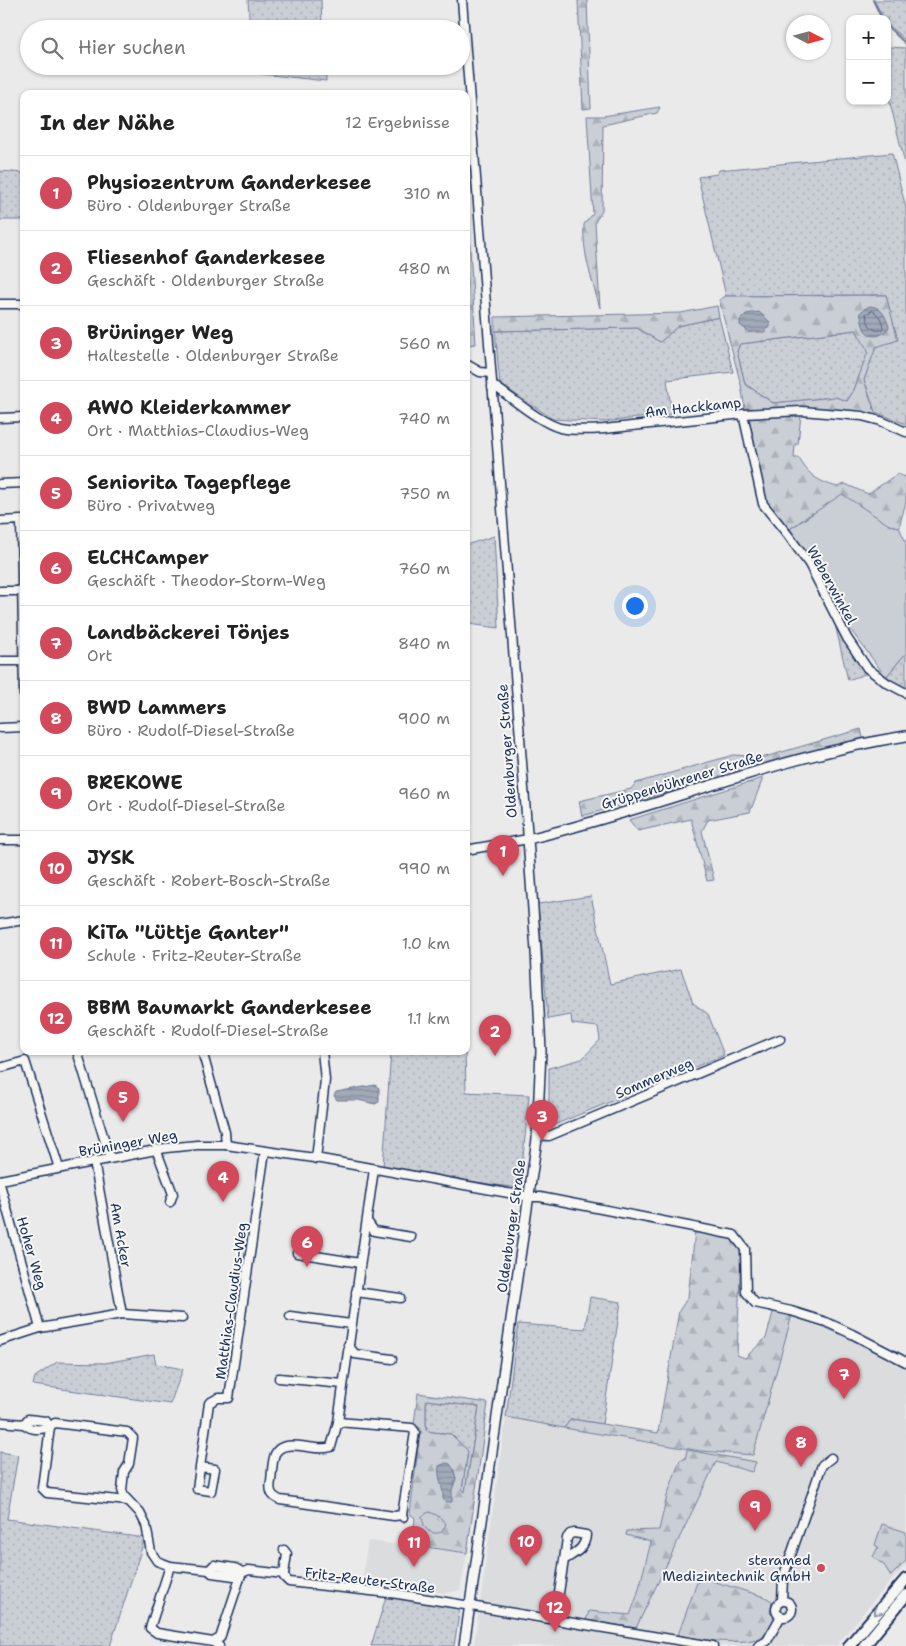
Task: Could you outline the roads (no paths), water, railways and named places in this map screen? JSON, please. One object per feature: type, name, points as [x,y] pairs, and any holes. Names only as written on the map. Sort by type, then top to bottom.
[{"type":"highway","points":[[849,1646],[906,1579]]},
{"type":"highway","points":[[864,1646],[906,1595]]},
{"type":"main road","name":"Grüppenbührener Straße","points":[[528,839],[810,756],[866,742],[906,736]]},
{"type":"main road","name":"Oldenburger Straße","points":[[464,1646],[530,1197],[537,1134],[541,1051],[528,839]]},
{"type":"street","name":"Oldenburger Straße","points":[[462,0],[463,20]]},
{"type":"street","name":"Oldenburger Straße","points":[[467,75],[469,90]]},
{"type":"street","name":"Oldenburger Straße","points":[[470,109],[528,839]]},
{"type":"street","points":[[0,304],[20,304]]},
{"type":"street","points":[[470,366],[480,372],[491,373]]},
{"type":"street","name":"Am Hackkamp","points":[[492,388],[497,388],[550,424],[561,428],[581,430],[604,429],[743,414],[802,411],[862,416],[881,421],[906,432]]},
{"type":"street","name":"Weberwinkel","points":[[743,414],[763,504],[809,564],[848,638],[867,668],[887,683],[906,693]]},
{"type":"street","points":[[0,418],[20,418]]},
{"type":"street","points":[[0,484],[20,483]]},
{"type":"street","points":[[0,521],[20,520]]},
{"type":"street","points":[[0,591],[20,591]]},
{"type":"street","points":[[0,662],[20,661]]},
{"type":"street","points":[[0,728],[20,727]]},
{"type":"street","name":"Grüppenbührener Straße","points":[[470,849],[528,839]]},
{"type":"street","points":[[0,840],[20,840]]},
{"type":"street","points":[[0,924],[20,921]]},
{"type":"street","name":"Sommerweg","points":[[537,1134],[548,1136],[780,1039]]},
{"type":"street","points":[[78,1055],[110,1158]]},
{"type":"street","points":[[203,1055],[225,1132],[226,1145]]},
{"type":"street","points":[[316,1159],[325,1080],[322,1055]]},
{"type":"street","points":[[0,1068],[25,1061],[58,1168]]},
{"type":"street","name":"Brüninger Weg","points":[[0,1180],[156,1149],[197,1145],[226,1145],[530,1197],[540,1197],[734,1235],[746,1249],[746,1292],[755,1303],[791,1311],[826,1322],[906,1362]]},
{"type":"street","points":[[156,1149],[173,1194],[170,1202]]},
{"type":"street","name":"Matthias-Claudius-Weg","points":[[200,1467],[209,1403],[218,1398],[230,1398],[265,1151]]},
{"type":"street","name":"Am Acker","points":[[94,1161],[122,1314]]},
{"type":"street","points":[[338,1422],[412,1428],[415,1432],[403,1516],[280,1500],[274,1496],[270,1489],[275,1454],[281,1447],[288,1445],[324,1450],[331,1447],[338,1422],[374,1169]]},
{"type":"street","name":"Hoher Weg","points":[[0,1184],[40,1328]]},
{"type":"street","points":[[367,1221],[374,1231]]},
{"type":"street","points":[[365,1237],[374,1231],[411,1236]]},
{"type":"street","points":[[297,1253],[360,1263]]},
{"type":"street","points":[[356,1292],[400,1298]]},
{"type":"street","points":[[0,1341],[40,1328],[122,1314],[182,1318]]},
{"type":"street","points":[[290,1316],[351,1324]]},
{"type":"street","points":[[348,1344],[355,1354]]},
{"type":"street","points":[[346,1360],[355,1354],[392,1359]]},
{"type":"street","points":[[279,1378],[343,1384]]},
{"type":"street","points":[[0,1422],[24,1424],[28,1419],[46,1421],[50,1427],[42,1488],[47,1493],[128,1501]]},
{"type":"street","points":[[50,1427],[55,1423],[127,1432],[133,1438],[129,1464],[124,1472],[122,1490],[124,1496],[140,1513],[146,1525],[151,1552],[157,1561],[170,1566],[150,1628],[157,1633],[215,1645],[220,1638],[242,1572]]},
{"type":"street","points":[[782,1601],[783,1578],[822,1465],[831,1458]]},
{"type":"street","points":[[284,1550],[287,1554],[284,1574]]},
{"type":"street","points":[[555,1619],[564,1560]]},
{"type":"street","name":"Fritz-Reuter-Straße","points":[[170,1566],[208,1570],[214,1566],[235,1568],[242,1572],[248,1570],[284,1574],[284,1577],[289,1582],[388,1593],[471,1606]]},
{"type":"street","points":[[787,1601],[792,1608],[789,1615],[781,1616],[777,1613],[776,1608],[778,1603],[787,1601]]},
{"type":"street","points":[[471,1606],[712,1646]]},
{"type":"street","points":[[758,1646],[767,1640],[781,1616]]},
{"type":"street","points":[[661,1646],[662,1637]]},
{"type":"water","points":[[870,306],[878,308],[885,316],[889,327],[881,335],[871,335],[864,328],[860,313]]},
{"type":"water","points":[[759,312],[770,322],[770,327],[765,332],[749,332],[740,325],[740,320],[746,314]]},
{"type":"water","points":[[375,1085],[379,1088],[379,1102],[375,1104],[358,1100],[337,1100],[334,1096],[336,1092]]},
{"type":"water","points":[[446,1463],[450,1464],[454,1470],[456,1479],[452,1490],[452,1502],[447,1502],[443,1499],[439,1474],[439,1466]]},
{"type":"waterway","points":[[873,0],[880,15]]},
{"type":"waterway","points":[[891,30],[906,44]]},
{"type":"place","name":"Physiozentrum Ganderkesee","points":[[503,876]]},
{"type":"place","name":"Fliesenhof Ganderkesee","points":[[495,1056]]},
{"type":"place","name":"Seniorita Tagepflege","points":[[123,1122]]},
{"type":"place","name":"Brüninger Weg","points":[[542,1141]]},
{"type":"place","name":"AWO Kleiderkammer","points":[[223,1202]]},
{"type":"place","name":"ELCHCamper","points":[[307,1267]]},
{"type":"place","name":"Landbäckerei Tönjes","points":[[844,1399]]},
{"type":"place","name":"BWD Lammers","points":[[801,1467]]},
{"type":"place","name":"BREKOWE","points":[[755,1531]]},
{"type":"place","name":"JYSK","points":[[526,1566]]},
{"type":"place","name":"KiTa \"Lüttje Ganter\"","points":[[414,1567]]},
{"type":"place","name":"steramed Medizintechnik GmbH","points":[[821,1568]]},
{"type":"place","name":"BBM Baumarkt Ganderkesee","points":[[555,1632]]}]
